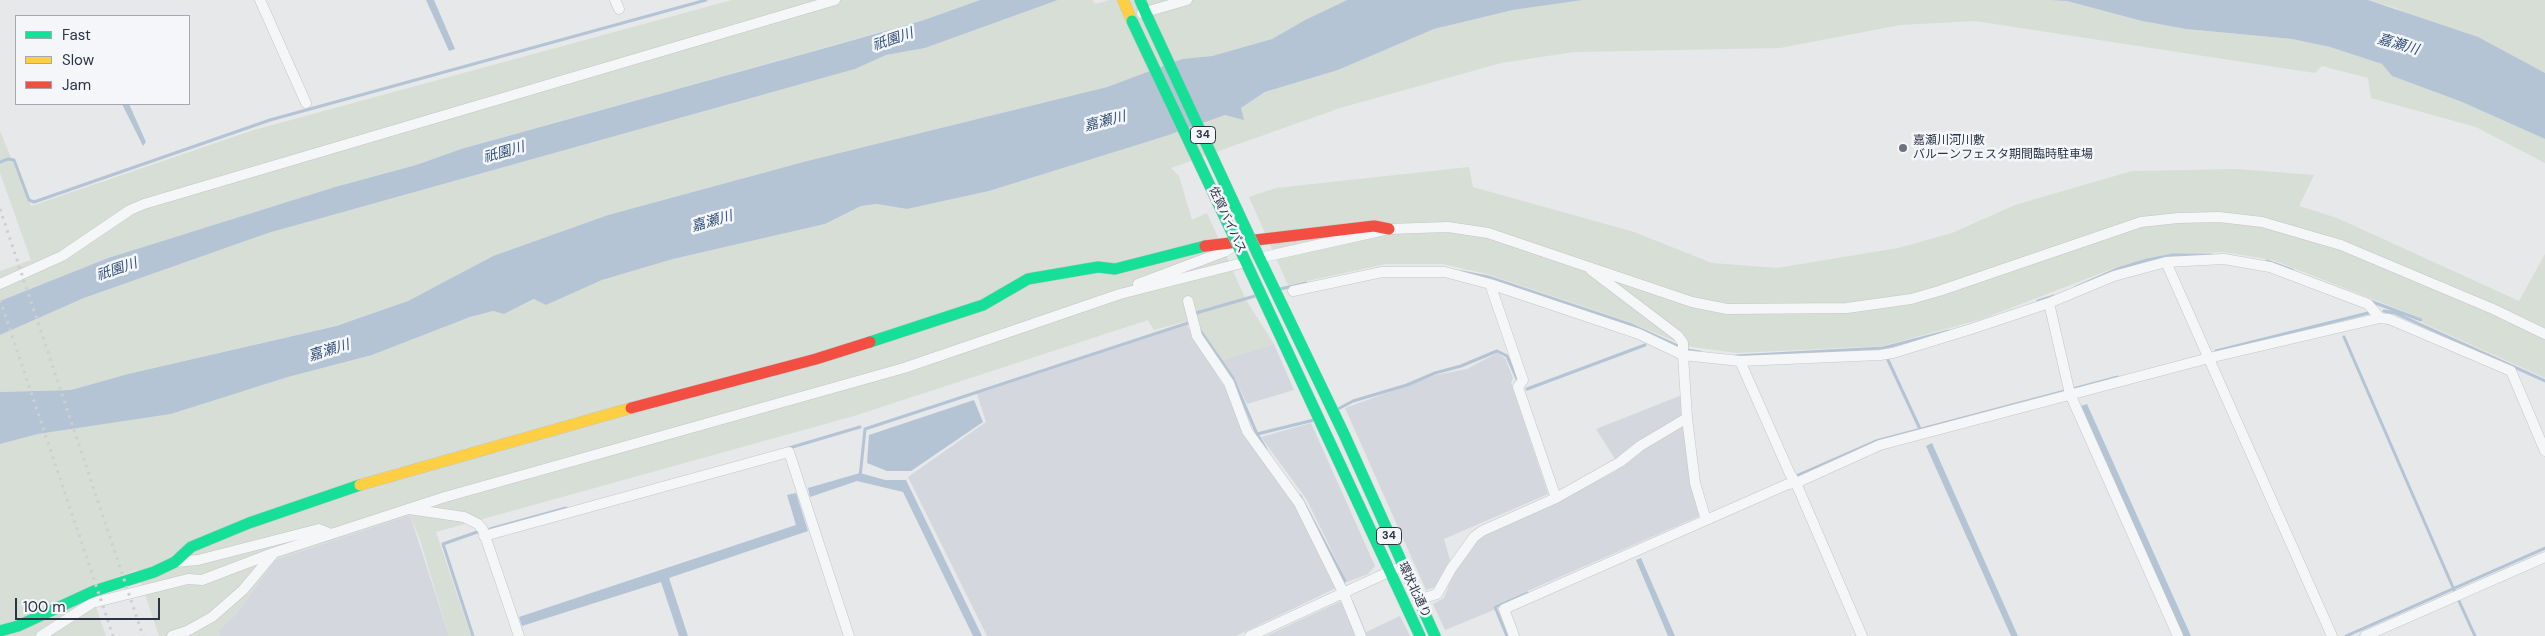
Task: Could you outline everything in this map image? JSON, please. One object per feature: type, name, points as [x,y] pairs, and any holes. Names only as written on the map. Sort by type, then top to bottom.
[{"type":"main road","name":"佐賀バイパス","points":[[1123,0],[1331,440]]},
{"type":"main road","name":"佐賀バイパス","points":[[1144,9],[1344,434]]},
{"type":"main road","points":[[0,631],[18,626],[94,591],[154,572],[175,562],[191,547],[249,523],[334,494],[565,426],[816,359],[983,304],[1000,297],[1013,286],[1028,279],[1098,267],[1115,269],[1201,247],[1244,240],[1374,226],[1389,229]]},
{"type":"main road","name":"環状北通り","points":[[1344,434],[1435,636]]},
{"type":"main road","name":"環状北通り","points":[[1331,440],[1420,636]]},
{"type":"street","points":[[260,0],[306,103]]},
{"type":"street","points":[[0,284],[62,256],[130,210],[144,204],[834,0]]},
{"type":"street","points":[[1131,17],[1144,9],[1186,0]]},
{"type":"street","points":[[1260,258],[1389,229],[1448,227],[1488,233],[1692,302],[1727,310],[1847,308],[1911,299],[1939,291],[2141,222],[2178,218],[2219,217],[2262,222],[2341,244],[2545,334]]},
{"type":"street","points":[[1120,294],[1134,285],[1226,251],[1244,240]]},
{"type":"street","points":[[1293,291],[1382,272],[1445,272],[1490,284],[1639,334],[1683,354],[1740,361],[1880,355],[1971,330],[2114,276],[2166,262],[2224,259],[2270,267],[2368,304],[2380,318]]},
{"type":"street","points":[[41,636],[92,604],[188,579],[202,580],[273,553],[406,509],[904,368],[1120,294],[1246,262]]},
{"type":"street","points":[[2166,262],[2332,636]]},
{"type":"street","points":[[1589,268],[1593,274],[1678,336],[1683,343],[1687,418],[1696,483],[1704,516]]},
{"type":"street","points":[[1490,284],[1523,380],[1518,388],[1556,498]]},
{"type":"street","points":[[1188,301],[1197,336],[1229,383],[1247,431],[1299,503],[1343,592],[1361,636]]},
{"type":"street","points":[[2049,302],[2069,389],[2178,636]]},
{"type":"street","points":[[1514,636],[1504,609],[1704,516],[1788,484],[1796,483],[1880,445],[2069,389],[2380,318],[2389,319],[2512,371],[2545,450]]},
{"type":"street","points":[[1740,361],[1790,474],[1796,483],[1862,636]]},
{"type":"street","points":[[1418,600],[1437,594],[1451,569],[1474,537],[1482,531],[1556,498],[1620,462],[1640,446],[1687,418]]},
{"type":"street","points":[[484,536],[789,452],[848,636]]},
{"type":"street","points":[[406,509],[464,517],[478,524],[483,530],[519,636]]},
{"type":"street","points":[[175,562],[198,560],[319,529],[331,534]]},
{"type":"street","points":[[172,636],[189,634],[212,617],[243,590],[273,553]]},
{"type":"street","points":[[2366,636],[2545,557]]},
{"type":"street","points":[[1250,636],[1402,566]]},
{"type":"shaded area","points":[[732,0],[980,0],[924,20],[461,149],[416,165],[335,187],[108,258],[0,301],[0,271],[31,260],[0,173],[0,131],[31,206],[254,130]]},
{"type":"shaded area","points":[[1058,0],[1092,0],[1096,4],[1109,0],[1347,0],[1305,20],[1272,39],[1212,56],[1182,59],[1107,87],[807,161],[608,215],[493,256],[408,301],[335,326],[128,374],[71,390],[0,392],[0,335],[84,298],[268,233],[855,69],[886,55],[925,48]]},
{"type":"shaded area","points":[[1583,0],[2049,0],[2067,1],[2142,21],[2186,29],[2292,39],[2330,47],[2382,64],[2392,76],[2462,102],[2545,139],[2545,163],[2476,127],[2371,98],[2368,78],[2322,66],[2315,73],[1975,21],[1900,25],[1780,48],[1574,52],[1501,63],[1340,108],[1171,168],[1179,176],[1192,220],[1207,213],[1246,300],[1274,344],[1222,360],[1202,330],[1187,321],[1154,330],[1148,320],[854,416],[436,532],[471,636],[449,636],[420,540],[410,515],[275,560],[237,613],[218,631],[220,636],[159,636],[137,570],[89,587],[106,636],[0,636],[0,444],[38,434],[171,414],[288,377],[372,355],[470,317],[493,311],[504,314],[535,299],[546,305],[602,280],[673,259],[825,224],[861,206],[877,204],[907,209],[989,191],[1166,136],[1225,115],[1243,119],[1241,108],[1265,92],[1338,70],[1434,29],[1513,10]]},
{"type":"shaded area","points":[[2368,0],[2545,0],[2545,73],[2395,8]]},
{"type":"shaded area","points":[[1469,167],[1473,187],[1634,232],[1712,263],[1777,268],[1898,248],[1952,233],[2015,205],[2132,171],[2236,169],[2314,175],[2299,206],[2337,218],[2519,301],[2545,254],[2545,378],[2423,323],[2423,319],[2273,260],[2224,252],[2171,254],[2149,258],[2117,267],[1982,319],[1883,346],[1736,353],[1686,346],[1630,322],[1487,274],[1443,264],[1386,264],[1288,285],[1249,197],[1276,188]]},
{"type":"shaded area","points":[[1187,325],[1296,506],[1336,588],[1236,636],[987,636],[908,477],[986,422],[977,394]]},
{"type":"shaded area","points":[[1274,344],[1294,390],[1247,404],[1234,377],[1222,360]]},
{"type":"shaded area","points":[[1497,353],[1505,358],[1513,378],[1511,383],[1548,494],[1444,539],[1450,560],[1435,587],[1426,590],[1345,408],[1436,375],[1467,369]]},
{"type":"shaded area","points":[[1682,395],[1702,515],[1493,606],[1494,610],[1445,630],[1433,604],[1444,598],[1453,574],[1482,535],[1550,505],[1616,471],[1615,459],[1596,429]]},
{"type":"shaded area","points":[[1311,423],[1375,566],[1368,574],[1347,582],[1307,500],[1261,437]]},
{"type":"shaded area","points":[[410,515],[449,636],[220,636],[218,631],[237,613],[275,560]]},
{"type":"shaded area","points":[[1353,600],[1366,632],[1400,616],[1410,636],[1266,636],[1339,602]]},
{"type":"water","points":[[426,0],[434,0],[455,49],[449,51]]},
{"type":"water","name":"祇園川","points":[[980,0],[1058,0],[925,48],[886,55],[855,69],[268,233],[84,298],[0,335],[0,301],[108,258],[335,187],[416,165],[461,149],[924,20]]},
{"type":"water","name":"嘉瀬川","points":[[1347,0],[1583,0],[1513,10],[1434,29],[1338,70],[1265,92],[1241,108],[1244,120],[1225,115],[1166,136],[989,191],[907,209],[877,204],[861,206],[825,224],[673,259],[602,280],[546,305],[534,299],[504,314],[493,311],[470,317],[372,355],[288,377],[171,414],[38,434],[0,444],[0,392],[71,390],[128,374],[336,326],[408,301],[493,256],[608,215],[807,161],[1107,87],[1182,59],[1212,56],[1272,39],[1305,20]]},
{"type":"water","name":"嘉瀬川","points":[[2049,0],[2368,0],[2478,37],[2545,73],[2545,139],[2462,102],[2392,76],[2382,64],[2330,47],[2292,39],[2186,29],[2142,21],[2067,1]]},
{"type":"water","points":[[122,105],[129,105],[146,142],[143,146]]},
{"type":"water","points":[[974,400],[983,422],[911,471],[887,471],[867,463],[869,435]]},
{"type":"water","points":[[2087,404],[2191,636],[2183,636],[2081,406]]},
{"type":"water","points":[[1932,443],[2018,636],[2011,636],[1926,446]]},
{"type":"water","points":[[860,473],[885,480],[906,480],[982,636],[973,636],[903,492],[857,481],[810,497],[808,488]]},
{"type":"water","points":[[796,493],[808,531],[669,578],[688,636],[679,636],[661,582],[522,626],[519,617],[796,525],[787,495]]},
{"type":"water","points":[[1641,558],[1675,636],[1668,636],[1636,560]]},
{"type":"waterway","points":[[0,162],[8,159],[14,160],[29,200],[34,202],[270,120],[706,0]]},
{"type":"waterway","points":[[2076,287],[2117,269],[2147,260],[2173,255],[2212,255]]},
{"type":"waterway","points":[[2267,261],[2292,270]]},
{"type":"waterway","points":[[1462,272],[1488,277],[1632,325],[1680,347]]},
{"type":"waterway","points":[[1280,289],[1306,283]]},
{"type":"waterway","points":[[1196,315],[1196,313],[1255,296]]},
{"type":"waterway","points":[[2038,301],[2054,296]]},
{"type":"waterway","points":[[2370,301],[2421,320]]},
{"type":"waterway","points":[[2384,311],[2395,313],[2545,381]]},
{"type":"waterway","points":[[2216,351],[2368,313]]},
{"type":"waterway","points":[[860,477],[865,429],[1191,322]]},
{"type":"waterway","points":[[1200,330],[1233,378],[1257,434],[1266,449]]},
{"type":"waterway","points":[[1736,356],[1883,348],[1949,331]]},
{"type":"waterway","points":[[2344,337],[2455,592]]},
{"type":"waterway","points":[[1527,389],[1645,345]]},
{"type":"waterway","points":[[1686,350],[1700,352]]},
{"type":"waterway","points":[[1338,409],[1353,401],[1407,385],[1497,351],[1507,356],[1517,379]]},
{"type":"waterway","points":[[1888,360],[1920,429]]},
{"type":"waterway","points":[[1796,476],[1876,441],[2118,377]]},
{"type":"waterway","points":[[1257,434],[1314,420]]},
{"type":"waterway","points":[[789,448],[860,427]]},
{"type":"waterway","points":[[1300,496],[1345,581]]},
{"type":"waterway","points":[[490,529],[566,508]]},
{"type":"waterway","points":[[473,636],[443,544],[480,531]]},
{"type":"waterway","points":[[2346,636],[2545,548]]},
{"type":"waterway","points":[[1507,636],[1495,607],[1527,593]]},
{"type":"waterway","points":[[2459,601],[2475,636]]},
{"type":"railway","points":[[0,209],[143,636]]},
{"type":"railway","points":[[0,300],[113,636]]},
{"type":"traffic: fast","points":[[1140,0],[1147,16]]},
{"type":"traffic: fast","points":[[1147,16],[1258,255]]},
{"type":"traffic: fast","points":[[1132,21],[1244,258]]},
{"type":"traffic: fast","points":[[870,342],[983,305],[1028,279],[1098,267],[1115,269],[1205,246]]},
{"type":"traffic: fast","points":[[1258,255],[1344,434],[1435,636]]},
{"type":"traffic: fast","points":[[1244,258],[1420,636]]},
{"type":"traffic: fast","points":[[0,631],[18,626],[94,591],[154,572],[175,562],[191,547],[249,523],[360,485]]},
{"type":"traffic: slow","points":[[1123,0],[1132,21]]},
{"type":"traffic: slow","points":[[360,485],[631,408]]},
{"type":"traffic: jam","points":[[1205,246],[1374,226],[1389,229]]},
{"type":"traffic: jam","points":[[631,408],[816,359],[870,342]]},
{"type":"place","name":"嘉瀬川河川敷 バルーンフェスタ期間臨時駐車場","points":[[1903,148]]}]
